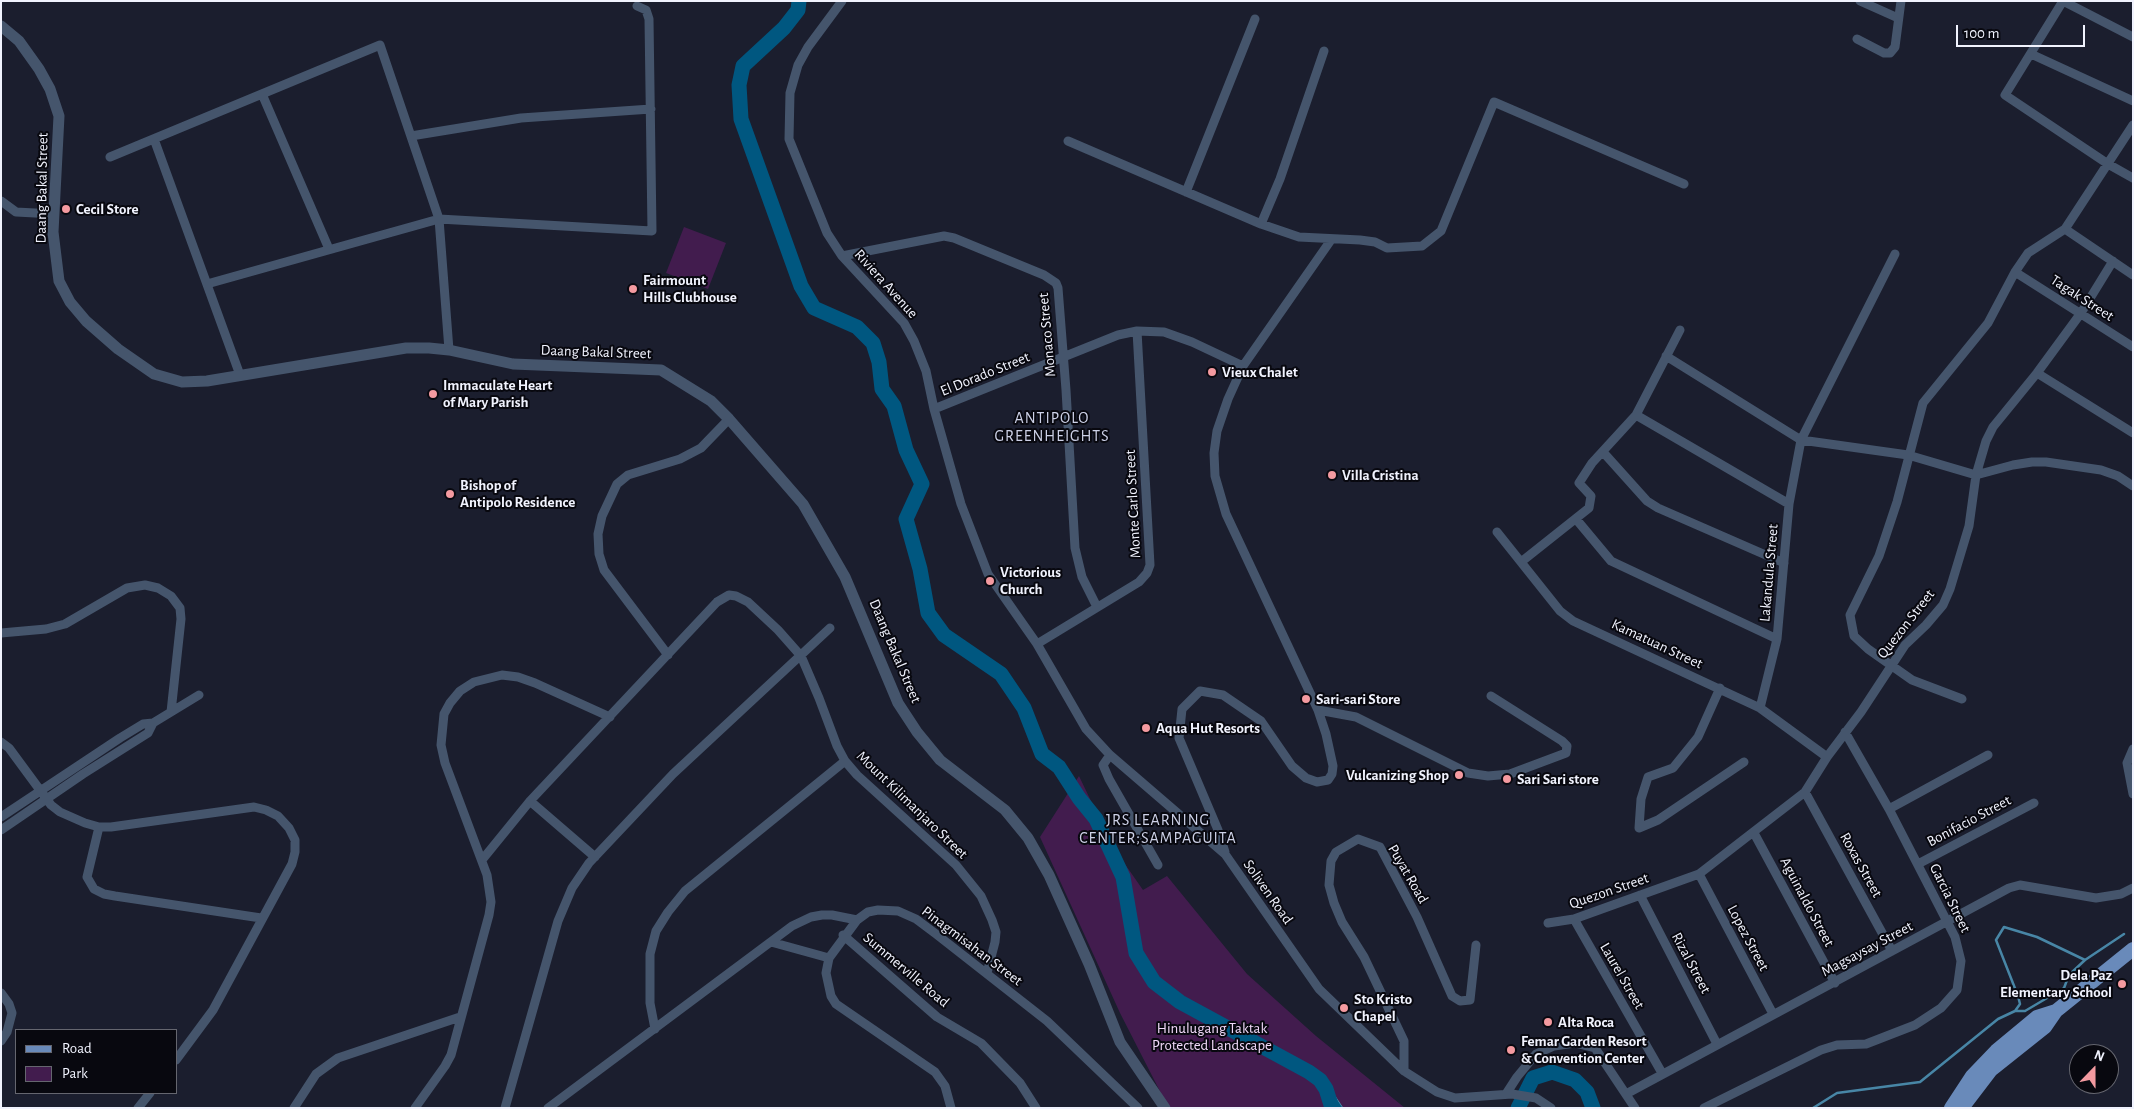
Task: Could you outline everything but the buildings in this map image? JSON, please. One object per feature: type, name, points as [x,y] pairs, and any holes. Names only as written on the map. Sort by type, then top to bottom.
[{"type":"main road","points":[[1962,1108],[1991,1070],[2045,1027],[2056,1011],[2133,949]]},
{"type":"main road","points":[[1951,1108],[1972,1076],[1996,1051],[2037,1016],[2056,1011]]},
{"type":"street","name":"Riviera Avenue","points":[[842,1],[808,47],[798,65],[790,93],[789,139],[827,233],[842,256],[904,323],[914,341],[926,371],[934,409],[961,504],[988,574],[1037,644]]},
{"type":"street","points":[[1860,1],[1898,18]]},
{"type":"street","points":[[1857,39],[1884,53],[1890,53],[1896,47],[1901,1]]},
{"type":"street","points":[[2133,36],[2063,1],[2006,95],[2108,164],[2133,178]]},
{"type":"street","points":[[207,284],[440,220],[652,230],[649,19],[646,10],[637,6]]},
{"type":"street","points":[[1186,192],[1255,19]]},
{"type":"street","name":"Daang Bakal Street","points":[[1,26],[20,41],[39,69],[50,89],[59,116],[53,232],[59,280],[70,302],[86,321],[154,374],[182,382],[207,381],[406,348],[449,350],[513,364],[661,370],[711,401],[730,419],[803,504],[845,576],[898,703],[917,732],[940,760],[1005,810],[1028,838],[1049,875],[1089,964],[1120,1042],[1165,1108]]},
{"type":"street","points":[[110,157],[380,45],[440,220],[449,350]]},
{"type":"street","points":[[1261,224],[1280,180],[1324,51]]},
{"type":"street","points":[[2030,54],[2133,101]]},
{"type":"street","points":[[262,94],[330,249]]},
{"type":"street","points":[[1068,141],[1261,224],[1299,237],[1360,240],[1375,242],[1387,248],[1422,246],[1441,231],[1494,102],[1684,184]]},
{"type":"street","points":[[411,136],[521,118],[651,109]]},
{"type":"street","points":[[1962,699],[1912,680],[1868,650],[1854,636],[1850,614],[1879,556],[1897,502],[1923,403],[1988,323],[2015,272],[2028,253],[2064,229],[2133,125]]},
{"type":"street","points":[[154,139],[240,375]]},
{"type":"street","points":[[1,201],[16,212],[54,214]]},
{"type":"street","points":[[2064,229],[2133,275]]},
{"type":"street","name":"Monaco Street","points":[[842,256],[944,236],[954,238],[1052,279],[1058,288],[1075,548],[1082,576],[1097,607]]},
{"type":"street","points":[[1225,854],[1218,830],[1179,738],[1182,709],[1200,691],[1223,695],[1261,721],[1292,766],[1306,778],[1317,782],[1328,780],[1332,774],[1333,766],[1326,734],[1318,710],[1226,514],[1215,476],[1214,453],[1217,431],[1228,399],[1243,366],[1331,240]]},
{"type":"street","name":"Lakandula Street","points":[[1760,708],[1777,639],[1789,504],[1801,440],[1895,254]]},
{"type":"street","name":"Quezon Street","points":[[1548,923],[1574,919],[1699,874],[1754,834],[1805,792],[1905,645],[1937,612],[1946,597],[1969,526],[1976,475],[1986,441],[1993,428],[2037,373],[2081,313],[2113,261]]},
{"type":"street","name":"Tagak Street","points":[[2015,272],[2133,347]]},
{"type":"street","points":[[1521,562],[1589,508],[1591,496],[1579,483],[1592,463],[1636,414],[1680,330]]},
{"type":"street","name":"El Dorado Street","points":[[934,409],[1118,335],[1137,331],[1164,332],[1192,342],[1243,366]]},
{"type":"street","name":"Monte Carlo Street","points":[[1037,644],[1139,582],[1147,573],[1150,565],[1137,331]]},
{"type":"street","points":[[1666,356],[1801,440],[1908,455],[1976,475],[2013,465],[2039,462],[2101,470],[2118,476],[2133,486]]},
{"type":"street","points":[[2037,373],[2133,433]]},
{"type":"street","points":[[1636,414],[1789,504]]},
{"type":"street","points":[[482,860],[495,841],[530,801],[668,655],[604,570],[598,554],[598,534],[602,516],[617,484],[628,475],[680,458],[701,448],[730,419]]},
{"type":"street","points":[[1603,452],[1647,501],[1658,508],[1784,563]]},
{"type":"street","points":[[1576,519],[1611,561],[1777,639]]},
{"type":"street","name":"Kamatuan Street","points":[[1496,532],[1560,611],[1573,621],[1760,708],[1827,758]]},
{"type":"street","points":[[1,633],[46,629],[64,624],[127,588],[145,585],[158,588],[171,596],[180,608],[181,619],[171,712]]},
{"type":"street","name":"Mount Kilimanjaro Street","points":[[668,655],[717,602],[729,595],[743,598],[778,630],[800,656],[845,761],[857,775],[956,865],[981,896],[996,932],[987,973]]},
{"type":"street","points":[[505,1108],[558,920],[572,888],[595,857],[673,774],[830,628]]},
{"type":"street","name":"Soliven Road","points":[[1037,644],[1086,730],[1110,755],[1225,854],[1319,989],[1404,1071],[1436,1092],[1455,1098],[1509,1094],[1536,1098],[1550,1108]]},
{"type":"street","points":[[415,1108],[445,1066],[455,1041],[489,914],[490,888],[482,860],[445,763],[441,730],[444,714],[460,691],[474,682],[502,675],[535,682],[610,717]]},
{"type":"street","points":[[1720,688],[1698,737],[1673,768],[1648,776],[1641,799],[1639,828],[1658,820],[1744,762]]},
{"type":"street","points":[[1,817],[143,724],[153,723],[199,695]]},
{"type":"street","points":[[1318,710],[1356,717],[1468,773],[1488,776],[1510,774],[1566,753],[1567,746],[1562,741],[1491,696]]},
{"type":"street","points":[[1,830],[148,733],[153,723]]},
{"type":"street","name":"Garcia Street","points":[[1704,1108],[1821,1050],[1837,1045],[1866,1044],[1914,1025],[1942,1008],[1957,990],[1961,961],[1955,937],[1889,809],[1845,732]]},
{"type":"street","points":[[1,742],[9,748],[39,791],[60,812],[99,827],[254,807],[278,816],[289,828],[295,840],[292,864],[261,918],[213,1010],[178,1057]]},
{"type":"street","points":[[2133,749],[2126,763],[2133,794]]},
{"type":"street","points":[[1110,755],[1103,765],[1109,779],[1158,865]]},
{"type":"street","points":[[1889,809],[1988,756]]},
{"type":"street","points":[[654,1029],[650,1003],[650,954],[656,931],[668,912],[685,891],[845,761]]},
{"type":"street","name":"Roxas Street","points":[[1805,792],[1892,951]]},
{"type":"street","points":[[530,801],[595,857]]},
{"type":"street","name":"Bonifacio Street","points":[[1918,864],[2034,803]]},
{"type":"street","points":[[99,827],[87,877],[94,889],[110,895],[261,918]]},
{"type":"street","name":"Aguinaldo Street","points":[[1754,834],[1834,983]]},
{"type":"street","name":"Puyat Road","points":[[1404,1071],[1404,1041],[1364,957],[1342,922],[1334,903],[1328,885],[1330,861],[1336,852],[1358,839],[1380,847],[1417,917],[1452,996],[1460,1001],[1470,1000],[1476,944]]},
{"type":"street","name":"Lopez Street","points":[[1699,874],[1773,1014]]},
{"type":"street","name":"Magsaysay Street","points":[[1626,1094],[2009,888],[2020,885],[2096,898],[2121,894],[2133,888]]},
{"type":"street","name":"Rizal Street","points":[[1640,895],[1718,1044]]},
{"type":"street","name":"Pinagmisahan Street","points":[[829,958],[844,935],[857,920],[868,912],[878,910],[898,911],[916,919],[1047,1022],[1138,1108]]},
{"type":"street","points":[[548,1108],[792,926],[811,918],[832,915],[857,920]]},
{"type":"street","name":"Laurel Street","points":[[1574,919],[1662,1074]]},
{"type":"street","name":"Summerville Road","points":[[844,935],[937,1017],[981,1043],[1020,1083],[1036,1108]]},
{"type":"street","points":[[771,942],[829,958],[826,973],[831,996],[836,1004],[935,1072],[945,1086],[951,1108]]},
{"type":"street","points":[[1,993],[12,1012],[7,1032],[1,1040]]},
{"type":"street","points":[[294,1108],[316,1074],[338,1058],[460,1017]]},
{"type":"street","points":[[1509,1094],[1517,1077],[1536,1054],[1554,1046],[1575,1043],[1595,1048],[1635,1108]]},
{"type":"street","points":[[138,1108],[149,1094]]},
{"type":"green space","points":[[684,227],[726,243],[708,289],[666,273]]},
{"type":"green space","name":"Hinulugang Taktak Protected Landscape","points":[[1079,776],[1113,847],[1143,890],[1167,876],[1247,974],[1316,1036],[1405,1108],[1172,1108],[1167,1105],[1120,1013],[1040,837]]},
{"type":"water","points":[[1309,1072],[1323,1078],[1343,1108],[1325,1108],[1323,1092]]},
{"type":"waterway","points":[[799,1],[798,10],[784,28],[743,66],[739,85],[741,119],[801,286],[814,308],[857,327],[873,343],[879,362],[882,389],[894,406],[906,450],[922,484],[906,519],[920,569],[928,613],[944,635],[1001,674],[1024,708],[1042,754],[1059,767],[1079,798],[1096,819],[1123,877],[1136,953],[1154,982],[1180,1002],[1309,1072],[1320,1080],[1326,1089],[1332,1108]]},
{"type":"waterway","points":[[2015,1011],[2020,1004],[2018,996],[1996,940],[2004,927],[2037,937],[2085,960]]},
{"type":"waterway","points":[[1813,1108],[1837,1093],[1920,1082],[1998,1019],[2015,1011],[2025,1011],[2064,988],[2069,975],[2085,960],[2124,934]]},
{"type":"waterway","points":[[1518,1108],[1533,1078],[1552,1072],[1575,1080],[1587,1092],[1593,1108]]},
{"type":"place","name":"Cecil Store","points":[[66,209]]},
{"type":"place","name":"Fairmount Hills Clubhouse","points":[[633,289]]},
{"type":"place","name":"Vieux Chalet","points":[[1212,372]]},
{"type":"place","name":"Immaculate Heart of Mary Parish","points":[[433,394]]},
{"type":"place","name":"Villa Cristina","points":[[1332,475]]},
{"type":"place","name":"Bishop of Antipolo Residence","points":[[450,494]]},
{"type":"place","name":"Victorious Church","points":[[990,581]]},
{"type":"place","name":"Sari-sari Store","points":[[1306,699]]},
{"type":"place","name":"Aqua Hut Resorts","points":[[1146,728]]},
{"type":"place","name":"Vulcanizing Shop","points":[[1459,775]]},
{"type":"place","name":"Sari Sari store","points":[[1507,779]]},
{"type":"place","name":"Dela Paz Elementary School","points":[[2122,984]]},
{"type":"place","name":"Sto Kristo Chapel","points":[[1344,1008]]},
{"type":"place","name":"Alta Roca","points":[[1548,1022]]},
{"type":"place","name":"Femar Garden Resort & Convention Center","points":[[1511,1050]]},
{"type":"district","name":"ANTIPOLO GREENHEIGHTS","points":[[1052,427]]},
{"type":"district","name":"JRS LEARNING CENTER;SAMPAGUITA","points":[[1158,829]]}]
